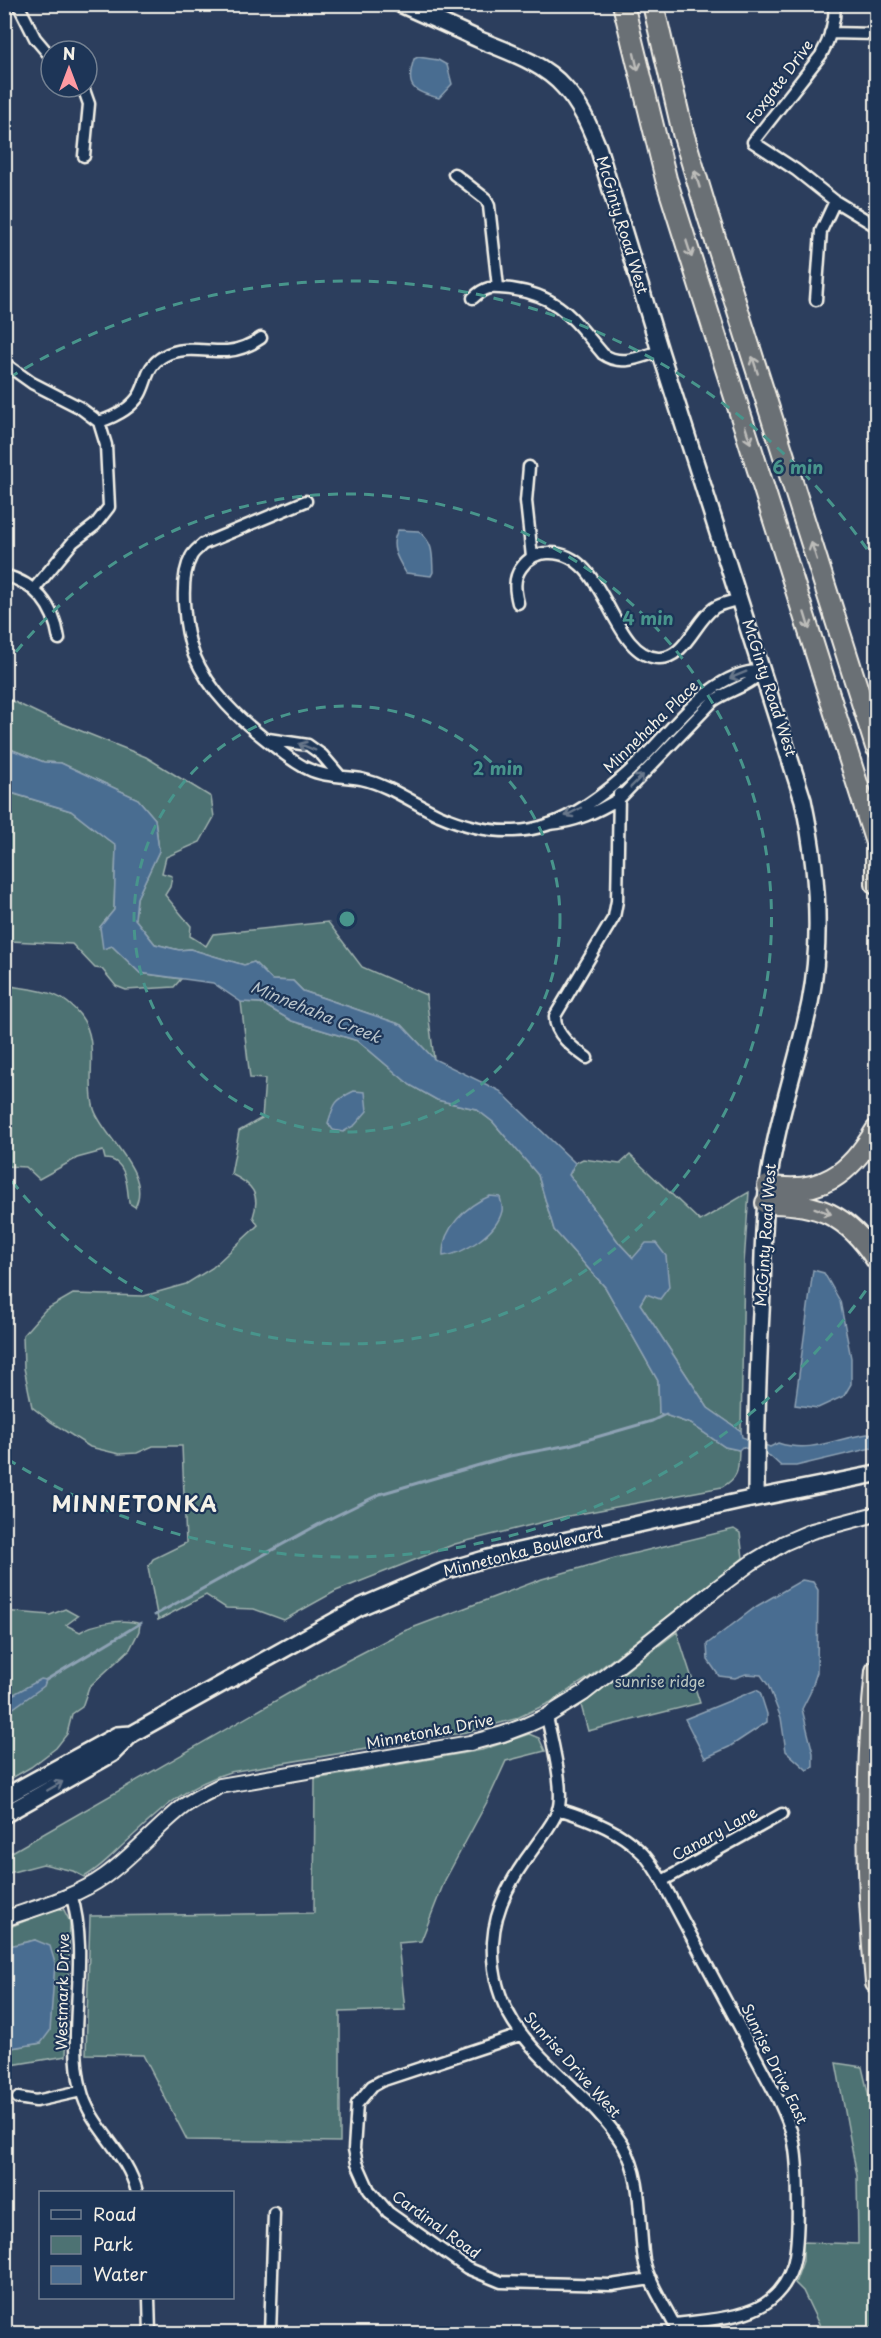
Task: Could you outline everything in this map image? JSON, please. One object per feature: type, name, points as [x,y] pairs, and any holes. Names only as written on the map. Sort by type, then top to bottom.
[{"type":"highway","points":[[623,4],[666,179],[876,842],[876,884]]},
{"type":"highway","points":[[653,4],[683,133],[876,747]]},
{"type":"highway","points":[[767,1195],[812,1186],[836,1177],[852,1165],[876,1130]]},
{"type":"highway","points":[[767,1195],[838,1216],[868,1245],[876,1259]]},
{"type":"highway","points":[[876,1671],[868,1773],[867,1827],[870,1919],[876,1983]]},
{"type":"main road","name":"McGinty Road West","points":[[400,4],[525,59],[546,71],[564,86],[579,105],[598,147],[660,351],[791,760],[812,839],[817,920],[810,1001],[781,1115],[767,1195],[757,1416],[756,1498]]},
{"type":"main road","name":"Minnetonka Boulevard","points":[[4,1815],[112,1754],[132,1734],[360,1607],[444,1571],[488,1558],[756,1498],[876,1474]]},
{"type":"main road","name":"Minnetonka Boulevard","points":[[4,1797],[108,1740],[132,1734]]},
{"type":"street","points":[[18,4],[39,43]]},
{"type":"street","name":"Foxgate Drive","points":[[835,4],[834,24],[821,55],[753,142],[796,170],[836,201]]},
{"type":"street","points":[[830,33],[876,34]]},
{"type":"street","points":[[84,156],[89,104],[87,99]]},
{"type":"street","points":[[454,174],[486,199],[489,206],[498,287]]},
{"type":"street","points":[[816,300],[821,231],[836,201],[876,226]]},
{"type":"street","points":[[472,298],[484,288],[498,287],[530,292],[559,305],[603,354],[611,359],[620,362],[660,351]]},
{"type":"street","points":[[99,422],[118,415],[140,395],[146,375],[163,357],[187,350],[234,350],[251,345],[261,338]]},
{"type":"street","points":[[4,363],[32,384],[79,407],[99,422],[106,445],[109,507],[95,525],[73,542],[34,589]]},
{"type":"street","points":[[530,468],[526,501],[532,557]]},
{"type":"street","name":"Minnehaha Place","points":[[306,501],[203,544],[191,556],[186,572],[186,616],[193,652],[198,664],[225,704],[264,738],[307,769],[321,774],[362,780],[384,787],[439,815],[472,826],[512,831],[533,830],[594,800],[644,757],[705,694],[729,679],[751,670],[762,671]]},
{"type":"street","points":[[518,603],[515,578],[521,567],[532,557],[542,553],[552,553],[572,560],[582,568],[601,591],[627,638],[640,652],[660,659],[671,656],[681,647],[705,616],[716,606],[740,599]]},
{"type":"street","points":[[4,575],[34,589],[51,609],[57,624],[59,639]]},
{"type":"street","name":"Minnehaha Place","points":[[549,824],[568,822],[601,809],[620,798],[713,701],[728,691],[754,681],[762,671]]},
{"type":"street","points":[[264,738],[308,745],[322,755],[340,776]]},
{"type":"street","points":[[587,1058],[571,1047],[554,1024],[555,1016],[614,917],[617,901],[620,798],[615,782]]},
{"type":"street","name":"Minnetonka Drive","points":[[4,1919],[71,1894],[103,1878],[130,1858],[186,1805],[220,1786],[470,1743],[503,1734],[547,1716],[584,1693],[751,1563],[784,1543],[812,1531],[876,1514]]},
{"type":"street","name":"Sunrise Drive West","points":[[547,1716],[561,1793],[558,1809],[511,1881],[496,1919],[493,1942],[498,1988],[512,2022],[520,2034],[591,2105],[623,2146],[633,2167],[638,2188],[645,2262],[651,2279],[677,2329]]},
{"type":"street","name":"Sunrise Drive East","points":[[558,1809],[626,1839],[648,1858],[778,2099],[793,2137],[796,2157],[795,2250],[788,2277],[771,2300],[759,2308],[677,2329]]},
{"type":"street","name":"Canary Lane","points":[[662,1881],[782,1814]]},
{"type":"street","name":"Westmark Drive","points":[[71,1894],[79,1925],[77,2056],[81,2091],[97,2124],[121,2154],[136,2191]]},
{"type":"street","name":"Cardinal Road","points":[[520,2034],[372,2086],[357,2104],[354,2149],[357,2163],[369,2190],[388,2212],[458,2262],[483,2276],[501,2282],[610,2284],[651,2279]]},
{"type":"street","points":[[18,2098],[36,2101],[81,2091]]},
{"type":"street","points":[[270,2334],[274,2213]]},
{"type":"street","points":[[149,2299],[150,2334]]},
{"type":"green space","points":[[4,697],[44,716],[146,757],[211,797],[214,817],[200,842],[166,857],[162,873],[172,876],[170,887],[165,895],[191,926],[190,936],[206,946],[213,934],[328,922],[362,967],[426,995],[434,1059],[402,1025],[303,991],[293,981],[272,980],[254,962],[244,965],[190,949],[179,950],[155,944],[135,919],[137,898],[159,851],[155,819],[138,799],[61,763],[44,762],[5,747]]},
{"type":"green space","points":[[4,791],[71,811],[116,846],[114,910],[100,927],[104,948],[112,946],[140,973],[181,979],[174,987],[126,990],[116,986],[102,969],[95,968],[72,944],[5,939]]},
{"type":"green space","points":[[5,985],[55,995],[72,1006],[80,1015],[90,1037],[94,1109],[106,1131],[132,1168],[139,1194],[135,1207],[129,1203],[122,1168],[118,1163],[105,1159],[103,1151],[77,1158],[39,1179],[26,1167],[5,1166]]},
{"type":"green space","points":[[241,1002],[261,1003],[292,1021],[358,1041],[410,1085],[437,1100],[476,1109],[493,1122],[538,1175],[554,1230],[605,1287],[658,1381],[659,1413],[691,1424],[725,1447],[739,1450],[737,1471],[732,1480],[722,1487],[563,1517],[455,1544],[336,1591],[284,1620],[254,1609],[226,1608],[206,1595],[158,1620],[148,1567],[153,1559],[186,1543],[182,1446],[153,1446],[137,1453],[119,1454],[90,1447],[51,1422],[32,1407],[24,1368],[23,1335],[45,1310],[73,1294],[144,1296],[186,1284],[212,1268],[258,1225],[253,1217],[256,1202],[253,1191],[231,1174],[239,1131],[262,1118],[265,1079],[250,1078]]},
{"type":"green space","points":[[630,1155],[700,1221],[749,1192],[744,1263],[741,1431],[708,1408],[640,1304],[646,1294],[633,1258],[619,1243],[569,1175],[575,1163],[583,1159],[620,1164]]},
{"type":"green space","points":[[734,1529],[740,1533],[743,1558],[588,1678],[551,1702],[515,1719],[467,1732],[230,1772],[198,1785],[172,1802],[105,1862],[84,1877],[73,1871],[43,1864],[5,1874],[5,1856],[331,1669],[404,1631],[542,1579],[615,1558]]},
{"type":"green space","points":[[65,1609],[78,1616],[66,1625],[80,1632],[93,1626],[126,1621],[140,1624],[139,1631],[130,1649],[89,1687],[82,1707],[72,1714],[67,1734],[56,1748],[31,1767],[5,1782],[4,1611],[50,1615]]},
{"type":"green space","name":"sunrise ridge","points":[[677,1632],[700,1703],[588,1731],[581,1705]]},
{"type":"green space","points":[[529,1734],[539,1738],[545,1751],[506,1761],[445,1880],[421,1941],[398,1943],[405,2010],[340,2012],[340,2142],[187,2140],[143,2055],[86,2054],[90,1916],[314,1913],[315,1779],[482,1750]]},
{"type":"green space","points":[[57,1908],[64,1910],[70,1922],[66,2056],[5,2066],[5,2049],[41,2043],[35,1940],[5,1947],[5,1929]]},
{"type":"green space","points":[[836,2063],[862,2067],[876,2127],[876,2333],[823,2333],[803,2291],[795,2283],[803,2261],[803,2242],[858,2244],[857,2176]]},
{"type":"water","points":[[418,57],[438,60],[447,65],[452,84],[439,98],[422,93],[413,86],[410,76],[411,68],[414,59]]},
{"type":"water","points":[[398,530],[419,531],[427,540],[432,554],[433,572],[431,576],[406,573],[394,547]]},
{"type":"water","name":"Minnehaha Creek","points":[[4,747],[44,762],[61,763],[138,799],[155,819],[159,851],[137,898],[135,919],[155,944],[179,950],[190,949],[244,965],[254,962],[272,980],[293,981],[303,991],[402,1025],[434,1059],[500,1091],[575,1163],[569,1175],[619,1243],[633,1258],[646,1243],[656,1243],[666,1256],[669,1287],[660,1299],[646,1294],[640,1304],[708,1408],[741,1431],[742,1437],[770,1447],[778,1443],[804,1447],[876,1433],[876,1447],[796,1466],[781,1466],[770,1456],[742,1447],[739,1450],[725,1447],[691,1424],[659,1413],[658,1381],[605,1287],[554,1230],[538,1175],[493,1122],[476,1109],[437,1100],[410,1085],[358,1041],[292,1021],[261,1003],[241,1002],[213,983],[140,973],[112,946],[103,949],[100,927],[114,910],[116,846],[71,811],[5,791]]},
{"type":"water","points":[[354,1091],[365,1092],[367,1111],[355,1125],[343,1132],[333,1130],[328,1123],[334,1106]]},
{"type":"water","points":[[490,1196],[500,1197],[502,1206],[499,1219],[494,1227],[470,1247],[443,1256],[446,1236],[457,1219],[473,1205]]},
{"type":"water","points":[[813,1270],[824,1273],[840,1301],[851,1358],[851,1384],[844,1396],[818,1408],[795,1405]]},
{"type":"water","points":[[802,1580],[813,1582],[818,1590],[817,1672],[802,1709],[813,1753],[813,1767],[807,1770],[786,1751],[781,1718],[768,1685],[761,1675],[746,1674],[735,1678],[719,1676],[708,1660],[707,1644],[757,1606]]},
{"type":"water","points":[[41,1679],[46,1680],[44,1686],[5,1714],[5,1699]]},
{"type":"water","points":[[756,1690],[760,1692],[767,1714],[767,1722],[729,1747],[705,1758],[685,1719]]},
{"type":"water","points":[[35,1940],[50,1946],[55,1963],[50,2031],[41,2043],[5,2049],[5,1947]]},
{"type":"waterway","points":[[155,1615],[323,1522],[380,1494],[510,1456],[569,1445],[652,1421],[666,1414]]},
{"type":"waterway","points":[[46,1680],[141,1623]]},
{"type":"district","name":"MINNETONKA","points":[[135,1505]]}]
